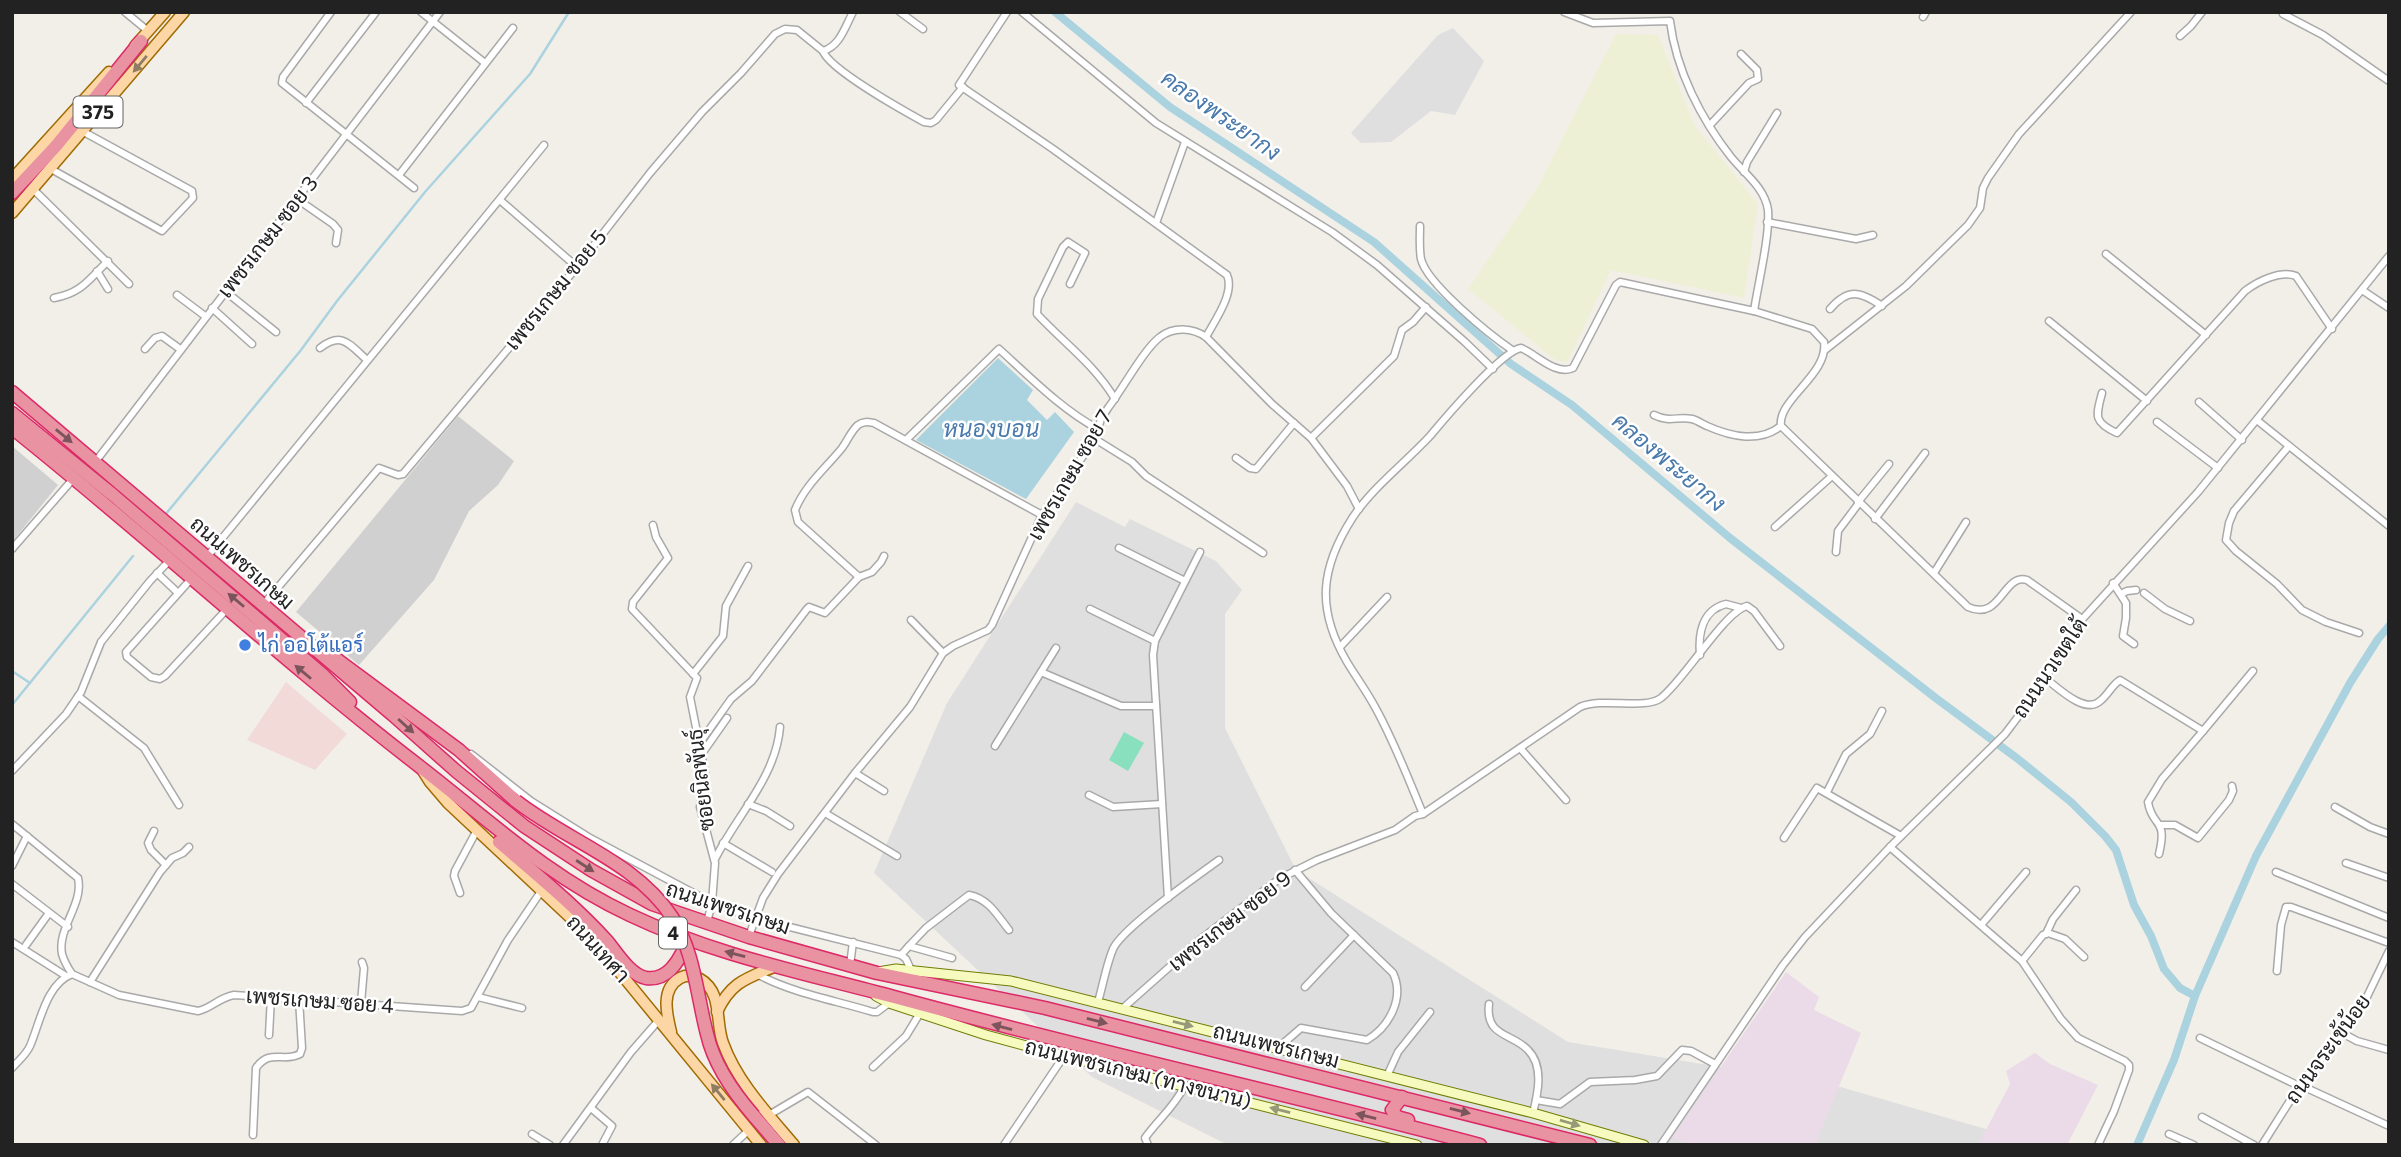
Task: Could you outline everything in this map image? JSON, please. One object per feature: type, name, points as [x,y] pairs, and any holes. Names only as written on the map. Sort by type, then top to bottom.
[{"type":"highway","points":[[12,193],[56,146],[145,36]]},
{"type":"highway","name":"ถนนเพชรเกษม","points":[[12,392],[524,826],[591,870],[652,904],[748,937],[877,973],[1045,1008],[1590,1145]]},
{"type":"highway","points":[[12,413],[113,495],[323,674],[394,746]]},
{"type":"highway","name":"ถนนเพชรเกษม","points":[[12,428],[169,561],[513,843],[565,879],[628,914],[698,944],[776,966],[1017,1030],[1480,1145]]},
{"type":"highway","points":[[274,616],[365,678],[459,750],[516,801],[561,833],[610,859],[649,888],[673,918],[692,964],[707,1036],[716,1062],[728,1082],[779,1145]]},
{"type":"highway","points":[[463,802],[478,822],[499,842],[585,917],[637,975],[659,977],[668,972],[677,964],[685,947]]},
{"type":"highway","points":[[1402,1097],[1392,1108],[1397,1117],[1460,1132],[1480,1145]]},
{"type":"main road","name":"375","points":[[12,179],[165,12]]},
{"type":"main road","name":"375","points":[[12,213],[184,12]]},
{"type":"main road","name":"ถนนเทศา","points":[[421,768],[430,782],[477,830],[590,936],[761,1145]]},
{"type":"main road","points":[[717,1012],[733,986],[744,978],[776,966]]},
{"type":"main road","name":"4","points":[[877,973],[886,970],[911,970],[1011,981],[1533,1113],[1644,1145]]},
{"type":"main road","points":[[672,1035],[666,1012],[670,988],[676,980],[685,976],[700,979],[709,986],[715,996],[722,1041],[733,1065],[794,1145]]},
{"type":"main road","name":"ถนนเพชรเกษม (ทางขนาน)","points":[[865,989],[889,1003],[986,1035],[1411,1144]]},
{"type":"street","points":[[125,12],[145,36]]},
{"type":"street","points":[[331,12],[281,81],[283,86],[414,188]]},
{"type":"street","points":[[306,103],[376,12]]},
{"type":"street","points":[[421,12],[485,63]]},
{"type":"street","name":"เพชรเกษม ซอย 3","points":[[96,461],[440,12]]},
{"type":"street","points":[[823,51],[837,43],[853,12]]},
{"type":"street","points":[[900,12],[923,29]]},
{"type":"street","name":"เพชรเกษม ซอย 5","points":[[262,606],[379,468],[398,475],[403,474],[577,267],[702,112],[775,34],[786,29],[797,30],[850,77],[924,122],[931,123],[963,88],[959,85],[1007,12]]},
{"type":"street","points":[[1022,12],[1138,108],[1185,142],[1332,232],[1377,265],[1495,367]]},
{"type":"street","points":[[1564,12],[1593,23],[1670,21]]},
{"type":"street","points":[[1671,12],[1675,51],[1687,83],[1710,125],[1731,157],[1763,195],[1768,209],[1754,311]]},
{"type":"street","points":[[1825,351],[1882,306],[1934,260],[1968,225],[1980,208],[1987,178],[2019,134],[2125,22],[2131,12]]},
{"type":"street","points":[[2180,36],[2202,12]]},
{"type":"street","points":[[2283,14],[2323,35],[2389,81]]},
{"type":"street","points":[[399,175],[513,28]]},
{"type":"street","points":[[1710,125],[1749,83],[1758,79],[1758,70],[1741,54]]},
{"type":"street","points":[[963,88],[1227,275],[1230,282],[1228,292],[1206,337],[1235,368],[1311,438],[1347,486],[1359,509]]},
{"type":"street","points":[[1744,172],[1747,162],[1777,113]]},
{"type":"street","points":[[51,169],[162,231],[193,198],[192,191],[82,131]]},
{"type":"street","points":[[1156,223],[1185,142]]},
{"type":"street","points":[[206,558],[544,145]]},
{"type":"street","points":[[33,189],[129,284]]},
{"type":"street","points":[[297,199],[333,224],[338,230],[336,243]]},
{"type":"street","points":[[500,201],[577,267]]},
{"type":"street","points":[[1767,222],[1856,239],[1873,235]]},
{"type":"street","points":[[1420,226],[1420,251],[1424,266],[1465,313],[1511,352]]},
{"type":"street","points":[[1070,284],[1085,253],[1068,242],[1038,299],[1037,314],[1102,377],[1115,399]]},
{"type":"street","points":[[2106,254],[2206,335]]},
{"type":"street","name":"ถนนนวเขตใต้","points":[[1661,1145],[1783,964],[1805,937],[1890,847],[2005,734],[2026,709],[2069,635],[2242,440],[2389,256]]},
{"type":"street","points":[[54,298],[78,291],[108,261]]},
{"type":"street","points":[[97,271],[108,289]]},
{"type":"street","points":[[2102,393],[2098,419],[2106,428],[2117,433],[2245,290],[2263,280],[2292,274],[2299,279],[2332,329]]},
{"type":"street","points":[[1423,814],[1375,707],[1340,647],[1328,616],[1327,571],[1338,543],[1359,509],[1511,352],[1521,348],[1560,370],[1568,371],[1573,368],[1620,282],[1754,311],[1812,330],[1824,342],[1824,359],[1782,415],[1781,426],[1767,436],[1746,437],[1726,433],[1692,419],[1667,421],[1654,415]]},
{"type":"street","points":[[225,290],[276,332]]},
{"type":"street","points":[[2362,290],[2389,308]]},
{"type":"street","points":[[1830,310],[1839,299],[1851,294],[1865,296],[1882,306]]},
{"type":"street","points":[[177,295],[205,316]]},
{"type":"street","points":[[212,307],[252,344]]},
{"type":"street","points":[[1311,438],[1394,356],[1402,330],[1426,307]]},
{"type":"street","points":[[2049,321],[2147,401]]},
{"type":"street","name":"เพชรเกษม ซอย 7","points":[[943,653],[988,630],[992,625],[1042,515],[1095,439],[1101,419],[1160,337],[1185,329],[1198,331],[1206,337]]},
{"type":"street","points":[[145,349],[155,338],[162,336],[180,349]]},
{"type":"street","points":[[320,348],[332,339],[340,339],[367,360]]},
{"type":"street","points":[[906,440],[999,349],[1082,421],[1098,429]]},
{"type":"street","points":[[2199,402],[2242,440]]},
{"type":"street","points":[[2258,421],[2389,526]]},
{"type":"street","points":[[2157,422],[2218,468]]},
{"type":"street","points":[[859,577],[801,525],[796,519],[795,510],[818,474],[862,423],[874,423],[1042,515]]},
{"type":"street","points":[[1236,458],[1256,469],[1294,423]]},
{"type":"street","points":[[1781,426],[1968,607],[1976,611],[1985,610],[1992,606],[2015,580],[2021,578],[2082,619]]},
{"type":"street","points":[[1095,439],[1263,553]]},
{"type":"street","points":[[2289,446],[2234,511],[2226,540],[2277,584],[2302,610],[2326,622],[2359,633]]},
{"type":"street","points":[[1875,519],[1925,453]]},
{"type":"street","points":[[1836,552],[1838,531],[1889,464]]},
{"type":"street","points":[[1775,527],[1832,476]]},
{"type":"street","points":[[12,549],[73,479]]},
{"type":"street","points":[[1934,573],[1966,522]]},
{"type":"street","points":[[653,526],[668,558],[633,602],[632,609],[695,676],[723,636],[726,606],[748,566]]},
{"type":"street","points":[[1119,548],[1185,581]]},
{"type":"street","points":[[1168,898],[1153,655],[1155,641],[1200,552]]},
{"type":"street","points":[[699,744],[731,699],[752,681],[807,609],[809,607],[824,613],[859,577],[872,572],[884,556]]},
{"type":"street","points":[[12,771],[45,739],[78,696],[101,642],[169,561]]},
{"type":"street","points":[[157,573],[177,592]]},
{"type":"street","points":[[191,579],[126,652],[127,657],[150,677],[160,679],[165,676],[227,609]]},
{"type":"street","points":[[2113,583],[2125,599],[2127,613],[2123,636],[2134,644]]},
{"type":"street","points":[[2121,594],[2136,590]]},
{"type":"street","points":[[2144,593],[2165,609],[2190,621]]},
{"type":"street","points":[[1340,647],[1387,597]]},
{"type":"street","points":[[1700,655],[1699,632],[1712,612],[1726,604],[1747,607],[1754,611],[1780,646]]},
{"type":"street","name":"เพชรเกษม ซอย 9","points":[[1122,1009],[1202,938],[1279,879],[1395,830],[1586,704],[1657,700],[1677,683],[1741,608]]},
{"type":"street","points":[[1090,609],[1155,641]]},
{"type":"street","points":[[748,937],[763,898],[778,874],[855,773],[910,707],[943,653],[911,620]]},
{"type":"street","points":[[995,746],[1056,648]]},
{"type":"street","points":[[2159,854],[2163,838],[2161,825],[2150,809],[2150,796],[2253,671]]},
{"type":"street","points":[[1041,672],[1121,706],[1156,705]]},
{"type":"street","name":"ซอยนิลพันธุ์","points":[[695,676],[690,697],[705,773],[700,807],[715,859],[712,903],[706,924]]},
{"type":"street","points":[[2045,678],[2081,704],[2088,706],[2100,702],[2120,680],[2203,731]]},
{"type":"street","points":[[78,696],[144,748],[179,805]]},
{"type":"street","points":[[1827,792],[1846,754],[1870,734],[1882,710]]},
{"type":"street","points":[[701,755],[727,718]]},
{"type":"street","points":[[715,859],[766,777],[779,743],[780,727]]},
{"type":"street","points":[[1520,748],[1566,800]]},
{"type":"street","points":[[459,750],[480,760],[531,801],[590,838],[712,903],[754,918],[901,955],[911,970]]},
{"type":"street","points":[[855,773],[884,791]]},
{"type":"street","points":[[2161,825],[2175,825],[2198,838],[2229,800],[2232,786]]},
{"type":"street","points":[[1784,838],[1815,790],[1821,789],[1901,836]]},
{"type":"street","points":[[1089,795],[1113,807],[1162,804]]},
{"type":"street","points":[[748,804],[766,811],[790,826]]},
{"type":"street","points":[[2335,807],[2370,827],[2389,834]]},
{"type":"street","points":[[825,813],[897,856]]},
{"type":"street","points":[[12,824],[78,878],[78,894],[62,952],[69,975],[61,981],[43,1009],[30,1046],[12,1068]]},
{"type":"street","points":[[460,893],[455,871],[477,830]]},
{"type":"street","points":[[154,831],[148,843],[151,850],[166,865]]},
{"type":"street","points":[[12,866],[27,836]]},
{"type":"street","points":[[723,843],[772,872]]},
{"type":"street","points":[[90,982],[166,865],[189,846]]},
{"type":"street","points":[[1890,847],[2022,961],[2061,1019],[2078,1038],[2129,1065],[2121,1093],[2098,1145]]},
{"type":"street","points":[[1098,1002],[1114,947],[1168,898],[1219,860]]},
{"type":"street","points":[[2346,863],[2389,878]]},
{"type":"street","points":[[1278,1048],[1301,1028],[1367,1040],[1373,1037],[1392,1013],[1398,996],[1397,981],[1393,973],[1331,913],[1295,870]]},
{"type":"street","points":[[1981,925],[2026,872]]},
{"type":"street","points":[[2276,872],[2389,918]]},
{"type":"street","points":[[12,884],[68,928]]},
{"type":"street","points":[[522,1008],[478,997],[508,940],[542,890]]},
{"type":"street","points":[[2022,961],[2046,934],[2053,919],[2076,890]]},
{"type":"street","points":[[901,955],[926,928],[970,895],[990,905],[1009,930]]},
{"type":"street","points":[[2277,971],[2281,925],[2286,907],[2389,943]]},
{"type":"street","points":[[26,946],[49,913]]},
{"type":"street","points":[[1305,987],[1354,934]]},
{"type":"street","points":[[2046,934],[2064,939],[2084,957]]},
{"type":"street","name":"เพชรเกษม ซอย 4","points":[[12,942],[69,975],[119,995],[198,1011],[205,1010],[222,997],[234,995],[462,1011],[471,1008],[478,997]]},
{"type":"street","points":[[850,965],[853,942]]},
{"type":"street","points":[[909,946],[952,958]]},
{"type":"street","name":"ถนนจระเข้น้อย","points":[[2262,1145],[2300,1085],[2363,1005],[2389,951]]},
{"type":"street","points":[[361,1003],[364,968],[362,962]]},
{"type":"street","points":[[756,974],[797,991],[873,1012],[889,1003]]},
{"type":"street","points":[[270,1035],[271,997]]},
{"type":"street","points":[[253,1135],[256,1068],[267,1058],[294,1057],[300,1054],[302,1048],[299,999]]},
{"type":"street","points":[[1489,1004],[1489,1018],[1496,1030],[1528,1049],[1535,1062],[1538,1072],[1533,1113]]},
{"type":"street","points":[[1387,1076],[1398,1052],[1430,1012]]},
{"type":"street","points":[[873,1067],[906,1036],[920,1013]]},
{"type":"street","points":[[563,1145],[631,1052],[659,1020]]},
{"type":"street","points":[[2342,1033],[2357,1041],[2389,1050]]},
{"type":"street","points":[[2200,1038],[2389,1126]]},
{"type":"street","points":[[1536,1100],[1560,1104],[1590,1082],[1657,1076],[1682,1050],[1691,1051],[1715,1064]]},
{"type":"street","points":[[1004,1145],[1064,1056]]},
{"type":"street","points":[[1144,1143],[1160,1116],[1175,1105],[1184,1087]]},
{"type":"street","points":[[769,1115],[808,1092],[876,1145]]},
{"type":"street","points":[[591,1108],[611,1126],[601,1145]]},
{"type":"street","points":[[2202,1117],[2254,1145]]},
{"type":"street","points":[[733,1145],[749,1130]]},
{"type":"street","points":[[532,1134],[550,1145]]},
{"type":"street","points":[[2169,1134],[2194,1145]]},
{"type":"shaded area","points":[[1453,28],[1484,61],[1455,115],[1431,111],[1391,142],[1361,143],[1351,133],[1438,35]]},
{"type":"shaded area","points":[[458,416],[514,461],[498,485],[469,511],[434,580],[359,665],[296,612]]},
{"type":"shaded area","points":[[12,446],[58,485],[12,542]]},
{"type":"shaded area","points":[[1076,502],[1125,527],[1130,519],[1216,561],[1242,590],[1225,614],[1225,728],[1296,870],[1568,1042],[1837,1086],[2041,1145],[1228,1145],[1092,1077],[874,873],[947,703]]},
{"type":"shaded area","points":[[286,682],[347,734],[315,770],[247,740]]},
{"type":"shaded area","points":[[1786,972],[1819,997],[1814,1010],[1861,1033],[1816,1142],[1820,1145],[1693,1145],[1672,1138]]},
{"type":"shaded area","points":[[2035,1053],[2050,1064],[2098,1085],[2067,1145],[1978,1145],[2010,1084],[2006,1071]]},
{"type":"green space","points":[[1616,34],[1658,35],[1695,126],[1758,204],[1744,298],[1611,270],[1567,362],[1555,360],[1468,289],[1538,186]]},
{"type":"green space","points":[[1124,732],[1144,743],[1128,771],[1109,760]]},
{"type":"water","name":"หนองบอน","points":[[998,358],[1033,390],[1027,400],[1047,420],[1055,412],[1074,432],[1026,499],[916,440]]},
{"type":"waterway","points":[[165,515],[301,350],[425,192],[530,74],[569,12]]},
{"type":"waterway","name":"คลองพระยากง","points":[[1055,12],[1170,107],[1374,242],[1511,364],[1572,405],[1730,538],[2071,802],[2116,850],[2134,905],[2151,936],[2164,969],[2180,988],[2195,996]]},
{"type":"waterway","points":[[12,705],[133,556]]},
{"type":"waterway","points":[[2137,1145],[2174,1060],[2195,996],[2256,856],[2350,683],[2389,626]]},
{"type":"waterway","points":[[12,671],[30,683]]},
{"type":"place","name":"ไก่ ออโต้แอร์","points":[[245,645]]}]
